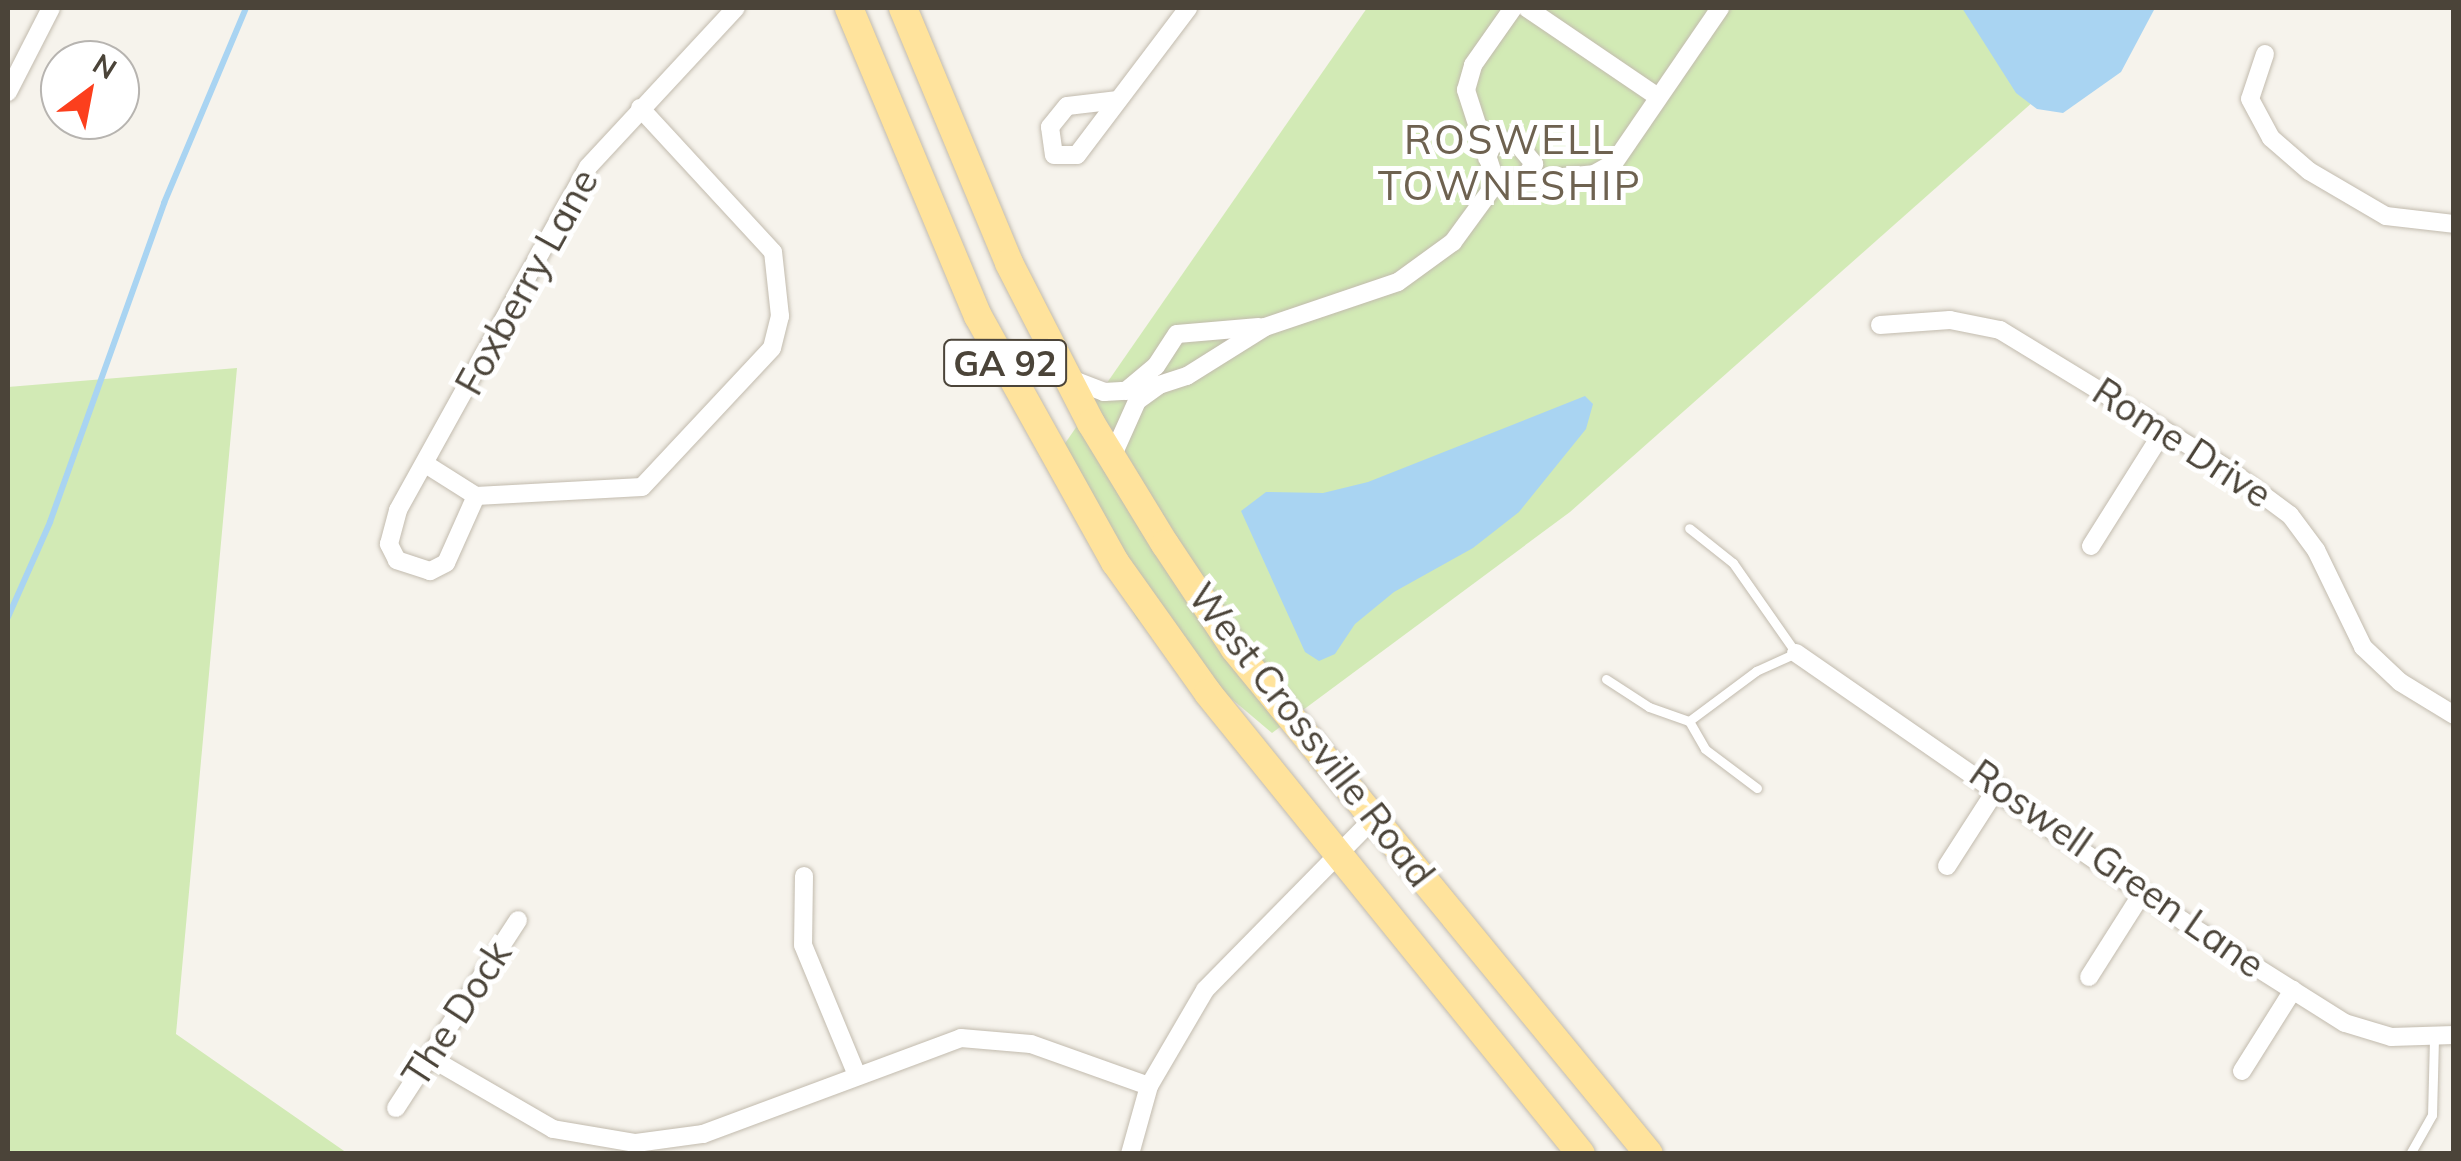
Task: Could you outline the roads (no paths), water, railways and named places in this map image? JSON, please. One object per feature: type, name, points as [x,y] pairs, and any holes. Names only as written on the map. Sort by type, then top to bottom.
[{"type":"main road","name":"West Crossville Road","points":[[903,8],[980,198],[1068,378],[1112,457],[1234,648],[1649,1154]]},
{"type":"main road","name":"West Crossville Road","points":[[853,19],[978,316],[1115,562],[1208,693],[1582,1154]]},
{"type":"street","points":[[8,92],[52,8]]},
{"type":"street","name":"Foxberry Lane","points":[[476,496],[446,563],[430,571],[397,560],[389,530],[588,168],[736,8]]},
{"type":"street","points":[[832,8],[853,19]]},
{"type":"street","points":[[1118,100],[1067,106],[1050,127],[1054,155],[1077,154],[1188,8]]},
{"type":"street","points":[[1496,183],[1466,90],[1474,65],[1513,8]]},
{"type":"street","points":[[1527,8],[1658,97]]},
{"type":"street","points":[[1068,378],[1104,392],[1132,396],[1265,327],[1398,282],[1453,242],[1496,183],[1594,174],[1614,163],[1720,8]]},
{"type":"street","points":[[2265,54],[2250,99],[2271,138],[2309,170],[2386,216],[2454,224]]},
{"type":"street","points":[[427,465],[476,496],[642,487],[772,348],[780,316],[772,252],[640,108]]},
{"type":"street","points":[[1487,158],[1492,143],[1515,142],[1534,164],[1523,179]]},
{"type":"street","name":"Rome Drive","points":[[1880,325],[1950,320],[2000,330],[2164,430],[2290,515],[2316,550],[2363,648],[2400,682],[2454,715]]},
{"type":"street","points":[[1112,457],[1132,396],[1177,334],[1265,327]]},
{"type":"street","points":[[2090,546],[2164,430]]},
{"type":"street","name":"Roswell Green Lane","points":[[1796,653],[1998,787],[2143,892],[2345,1023],[2390,1037],[2444,1037]]},
{"type":"street","points":[[1948,866],[1998,787]]},
{"type":"street","points":[[1130,1154],[1150,1086],[1205,990],[1374,818]]},
{"type":"street","points":[[804,876],[804,945],[856,1073]]},
{"type":"street","points":[[2089,978],[2143,892]]},
{"type":"street","name":"The Dock","points":[[396,1108],[518,920]]},
{"type":"street","points":[[2242,1071],[2294,990]]},
{"type":"street","points":[[429,1057],[554,1130],[636,1143],[703,1134],[934,1043],[989,1037],[1031,1044],[1150,1086]]},
{"type":"lane","points":[[1689,528],[1734,563],[1796,653],[1756,671],[1689,721]]},
{"type":"lane","points":[[1606,679],[1649,708],[1689,721],[1705,749],[1757,788]]},
{"type":"lane","points":[[2410,1154],[2432,1115],[2444,1037]]},
{"type":"water","points":[[1962,8],[2155,8],[2121,72],[2063,113],[2037,109],[2016,93]]},
{"type":"water","points":[[1585,396],[1593,404],[1586,429],[1519,512],[1473,548],[1394,592],[1355,624],[1335,654],[1319,661],[1305,652],[1241,511],[1266,492],[1323,493],[1368,482]]},
{"type":"waterway","points":[[8,617],[50,522],[164,203],[246,8]]},
{"type":"district","name":"ROSWELL TOWNESHIP","points":[[1510,162]]}]
